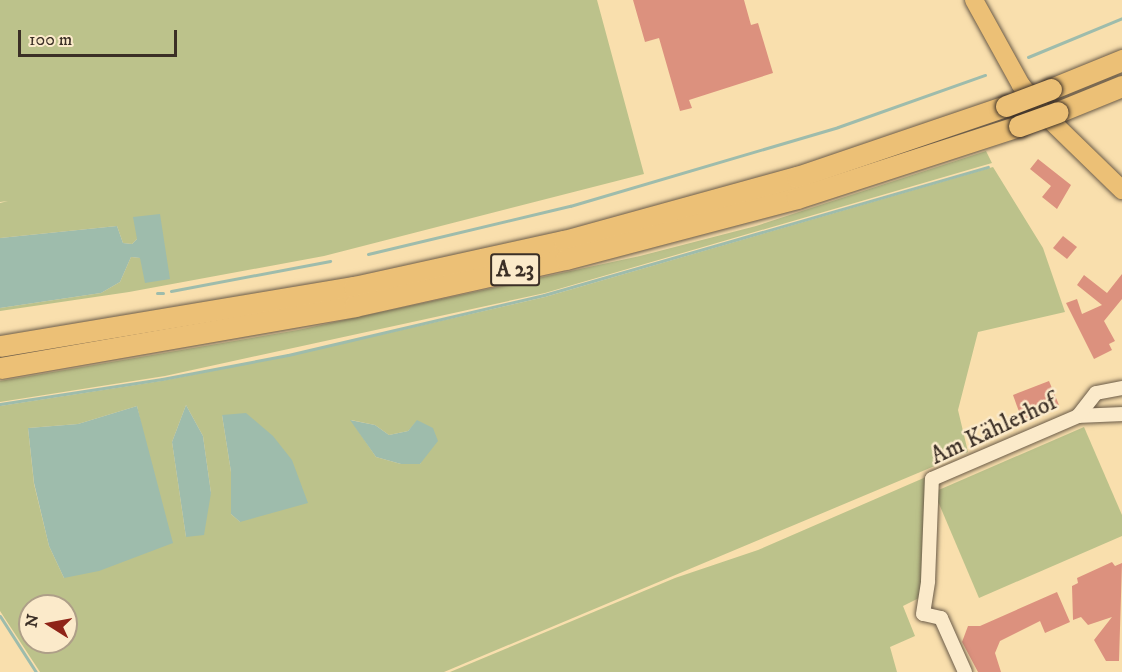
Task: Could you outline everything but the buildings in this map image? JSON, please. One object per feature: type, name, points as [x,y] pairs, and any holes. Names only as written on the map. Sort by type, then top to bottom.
[{"type":"highway","name":"A 23","points":[[0,346],[332,291],[564,241],[797,177],[1006,106],[1122,60]]},
{"type":"highway","name":"A 23","points":[[0,368],[355,306],[566,259],[797,198],[1019,126],[1122,86]]},
{"type":"main road","points":[[974,0],[1021,85],[1047,117],[1122,190]]},
{"type":"street","name":"Am Kählerhof","points":[[965,672],[941,618],[923,614],[928,581],[932,479],[1078,416],[1092,396],[1122,388]]},
{"type":"street","points":[[1078,416],[1122,414]]},
{"type":"green space","points":[[0,0],[597,0],[644,174],[324,256],[129,292],[0,311],[0,308],[101,293],[120,282],[131,257],[140,258],[137,239],[132,244],[123,243],[117,226],[0,238],[0,203],[8,201],[0,202]]},
{"type":"green space","points":[[986,151],[992,163],[545,293],[165,376],[0,402],[0,381],[298,330],[640,256],[756,226]]},
{"type":"green space","points":[[993,167],[1043,248],[1065,312],[978,332],[958,410],[968,452],[444,672],[40,672],[28,654],[78,654],[78,594],[18,594],[18,638],[0,611],[0,406],[161,381],[288,356],[545,297]],"holes":[[[186,405],[203,436],[211,493],[186,537],[172,442]],[[137,406],[148,455],[64,578],[49,546],[34,484],[28,428],[78,424]],[[223,415],[240,522],[231,514],[231,472]],[[351,420],[375,425],[389,435],[408,431],[417,421],[425,453],[420,464],[401,464],[376,457]]]},
{"type":"green space","points":[[1084,427],[1122,515],[1122,536],[979,598],[934,492]]},
{"type":"green space","points":[[926,477],[923,596],[903,606],[915,636],[890,647],[897,672],[450,672],[675,578],[758,550]]},
{"type":"shaded area","points":[[160,214],[170,279],[145,283],[140,258],[131,257],[120,282],[101,293],[0,308],[0,238],[117,226],[123,243],[132,244],[137,239],[133,217]]},
{"type":"shaded area","points":[[186,405],[203,436],[211,493],[204,535],[186,537],[172,442]]},
{"type":"shaded area","points":[[137,406],[173,543],[99,571],[64,578],[49,546],[34,483],[28,428],[78,424]]},
{"type":"shaded area","points":[[246,413],[273,436],[292,460],[308,503],[240,522],[231,514],[231,472],[222,415]]},
{"type":"shaded area","points":[[350,420],[375,425],[389,435],[408,431],[417,420],[433,428],[438,441],[420,464],[401,464],[376,457]]},
{"type":"waterway","points":[[1028,57],[1122,18]]},
{"type":"waterway","points":[[368,254],[570,206],[838,127],[985,75]]},
{"type":"waterway","points":[[0,404],[162,379],[288,355],[544,295],[988,167]]},
{"type":"waterway","points":[[171,291],[330,261]]},
{"type":"waterway","points":[[157,293],[163,293]]},
{"type":"waterway","points":[[0,616],[36,672]]}]
